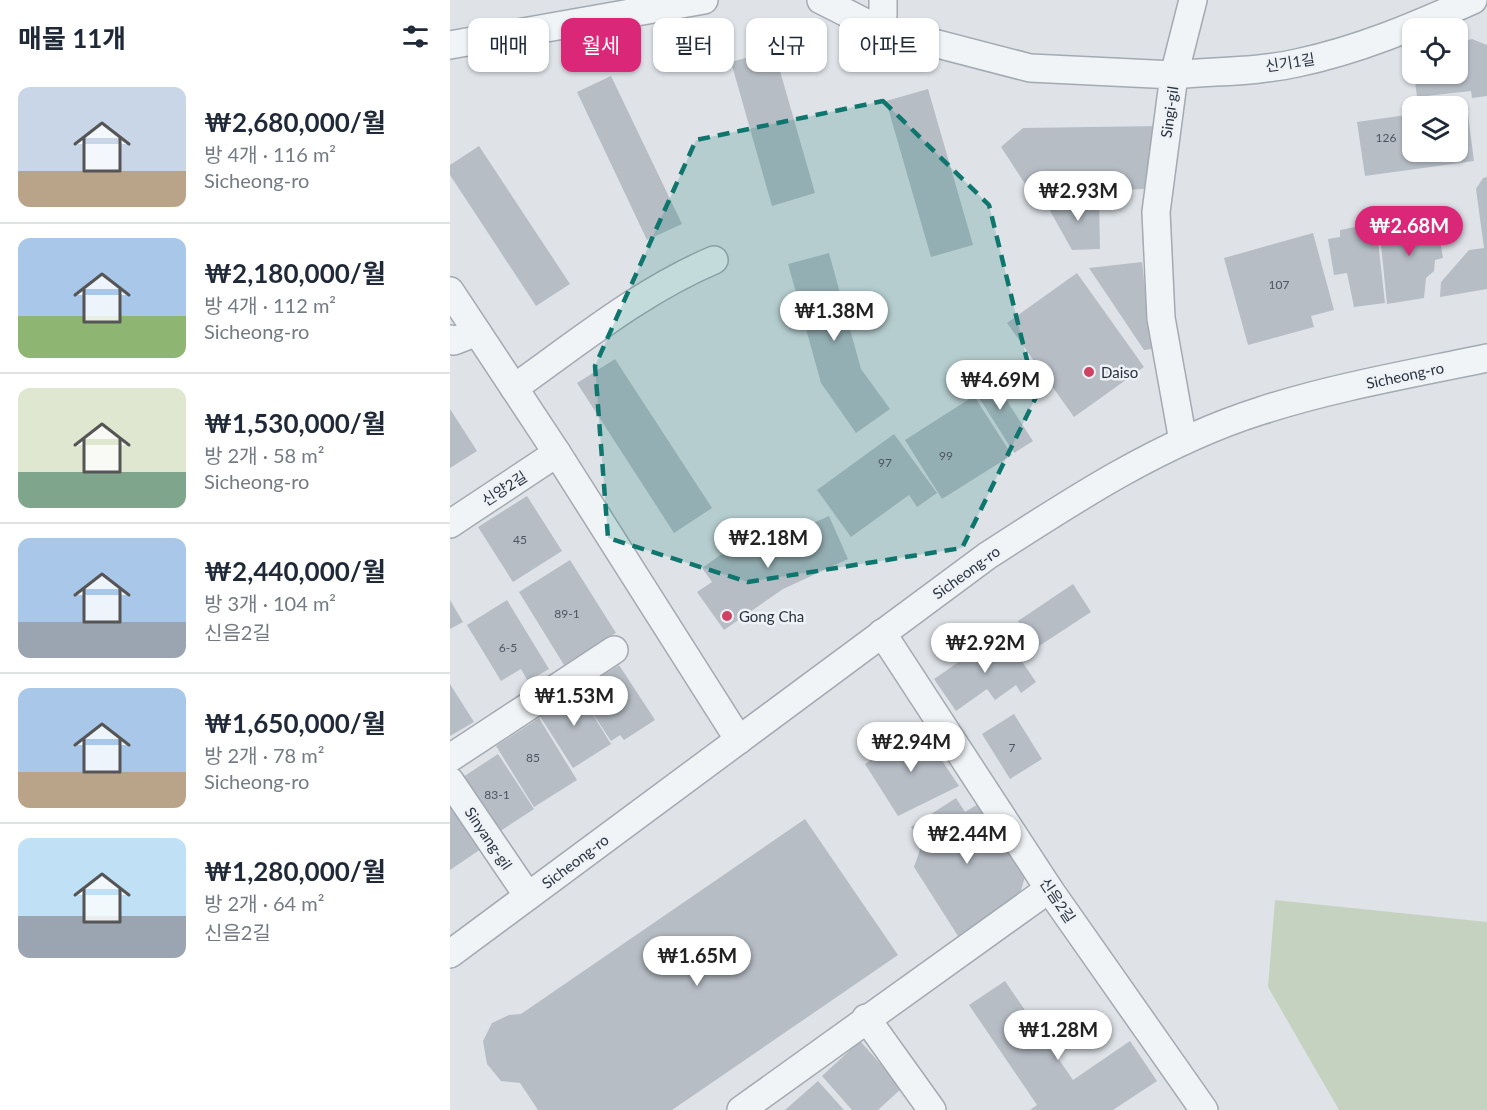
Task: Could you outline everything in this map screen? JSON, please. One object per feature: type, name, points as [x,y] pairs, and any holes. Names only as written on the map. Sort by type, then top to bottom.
[{"type":"street","points":[[450,45],[704,0]]},
{"type":"street","name":"Singi-gil","points":[[821,0],[856,18]]},
{"type":"street","points":[[881,18],[883,0]]},
{"type":"street","points":[[1174,75],[1193,0]]},
{"type":"street","name":"신기1길","points":[[1174,75],[1295,64],[1344,52],[1403,32],[1473,0]]},
{"type":"street","name":"Singi-gil","points":[[939,44],[1030,68],[1174,75],[1156,212],[1161,318],[1183,441]]},
{"type":"street","points":[[514,388],[658,287],[714,260]]},
{"type":"street","points":[[450,291],[557,453],[739,740]]},
{"type":"street","points":[[450,339],[454,341],[477,332]]},
{"type":"street","name":"Sicheong-ro","points":[[450,954],[987,556],[1079,496],[1183,441],[1259,411],[1363,383],[1487,358]]},
{"type":"street","name":"신양2길","points":[[450,524],[557,453]]},
{"type":"street","name":"신음2길","points":[[882,633],[1049,889],[1202,1106]]},
{"type":"street","points":[[450,758],[614,650]]},
{"type":"street","name":"Sinyang-gil","points":[[450,781],[528,896]]},
{"type":"street","points":[[741,1110],[866,1018],[1049,889]]},
{"type":"street","points":[[866,1018],[932,1110]]},
{"type":"highlighted area","points":[[883,101],[989,205],[1036,397],[962,548],[748,582],[608,538],[595,366],[696,140]]},
{"type":"green space","points":[[1275,900],[1487,922],[1487,1110],[1339,1110],[1268,987]]},
{"type":"building","points":[[1472,39],[1487,45],[1487,96],[1472,98],[1471,91],[1417,96],[1415,84],[1468,84],[1468,40]]},
{"type":"building","points":[[746,58],[746,72],[780,72],[815,193],[772,206],[734,72],[734,61]]},
{"type":"building","points":[[611,76],[682,224],[647,240],[577,92]]},
{"type":"building","points":[[928,89],[973,245],[931,257],[886,101]]},
{"type":"building","points":[[1468,115],[1474,161],[1468,162]]},
{"type":"building","points":[[1402,116],[1402,162],[1467,162],[1365,176],[1357,122]]},
{"type":"building","points":[[1160,126],[1146,189],[1031,193],[1001,147],[1023,128]]},
{"type":"building","points":[[479,146],[570,284],[536,306],[450,175],[450,165]]},
{"type":"building","points":[[1487,177],[1487,289],[1440,297],[1441,282],[1469,250],[1484,248],[1476,189],[1483,178]]},
{"type":"building","points":[[1044,200],[1099,200],[1100,249],[1072,250]]},
{"type":"building","points":[[1436,215],[1443,258],[1435,260],[1434,271],[1426,278],[1424,298],[1387,304],[1379,225]]},
{"type":"building","points":[[1376,223],[1385,303],[1354,307],[1347,273],[1334,275],[1328,239],[1340,237],[1340,230]]},
{"type":"building","points":[[1313,233],[1334,310],[1311,316],[1314,327],[1248,345],[1224,258]]},
{"type":"building","points":[[829,253],[861,369],[890,409],[856,433],[821,383],[788,264]]},
{"type":"building","points":[[1142,262],[1152,349],[1144,350],[1089,268]]},
{"type":"building","points":[[1077,273],[1144,367],[1074,417],[1007,323]]},
{"type":"building","points":[[615,359],[712,508],[674,533],[577,383]]},
{"type":"building","points":[[986,369],[1033,441],[1014,453],[968,380]]},
{"type":"building","points":[[974,396],[1012,455],[942,499],[905,440]]},
{"type":"building","points":[[450,409],[477,451],[450,468]]},
{"type":"building","points":[[894,434],[937,493],[917,507],[909,495],[851,537],[817,490]]},
{"type":"building","points":[[527,496],[562,551],[513,582],[478,527]]},
{"type":"building","points":[[829,516],[848,559],[783,589],[724,630],[697,592],[712,582],[702,568],[753,532],[762,546]]},
{"type":"building","points":[[570,560],[616,633],[564,665],[519,592]]},
{"type":"building","points":[[1073,584],[1091,612],[1036,648],[1018,621]]},
{"type":"building","points":[[450,600],[463,622],[450,629]]},
{"type":"building","points":[[507,600],[549,669],[528,681],[521,669],[501,681],[467,625]]},
{"type":"building","points":[[1002,632],[1036,682],[1021,693],[1016,685],[995,700],[987,689],[956,711],[934,679]]},
{"type":"building","points":[[619,665],[655,720],[624,740],[620,735],[611,741],[578,691]]},
{"type":"building","points":[[450,684],[474,722],[450,736]]},
{"type":"building","points":[[575,686],[611,744],[573,768],[536,710]]},
{"type":"building","points":[[1014,714],[1042,759],[1010,779],[982,734]]},
{"type":"building","points":[[539,718],[577,780],[534,807],[496,746]]},
{"type":"building","points":[[920,728],[959,786],[898,816],[865,764]]},
{"type":"building","points":[[498,754],[534,809],[496,834],[460,779]]},
{"type":"building","points":[[956,798],[965,812],[980,803],[1026,873],[1019,897],[958,936],[914,867],[922,844],[911,827]]},
{"type":"building","points":[[450,801],[481,849],[450,870]]},
{"type":"building","points":[[805,819],[898,955],[672,1110],[538,1110],[520,1083],[501,1081],[487,1064],[483,1041],[492,1023],[509,1015],[521,1014]]},
{"type":"building","points":[[1005,981],[1073,1080],[1130,1041],[1157,1081],[1113,1110],[1030,1110],[1037,1105],[969,1005]]},
{"type":"building","points":[[860,1041],[902,1088],[878,1110],[852,1110],[822,1076]]},
{"type":"building","points":[[818,1081],[844,1110],[785,1110]]},
{"type":"place","name":"Daiso","points":[[1089,372]]},
{"type":"place","name":"Gong Cha","points":[[727,616]]}]
